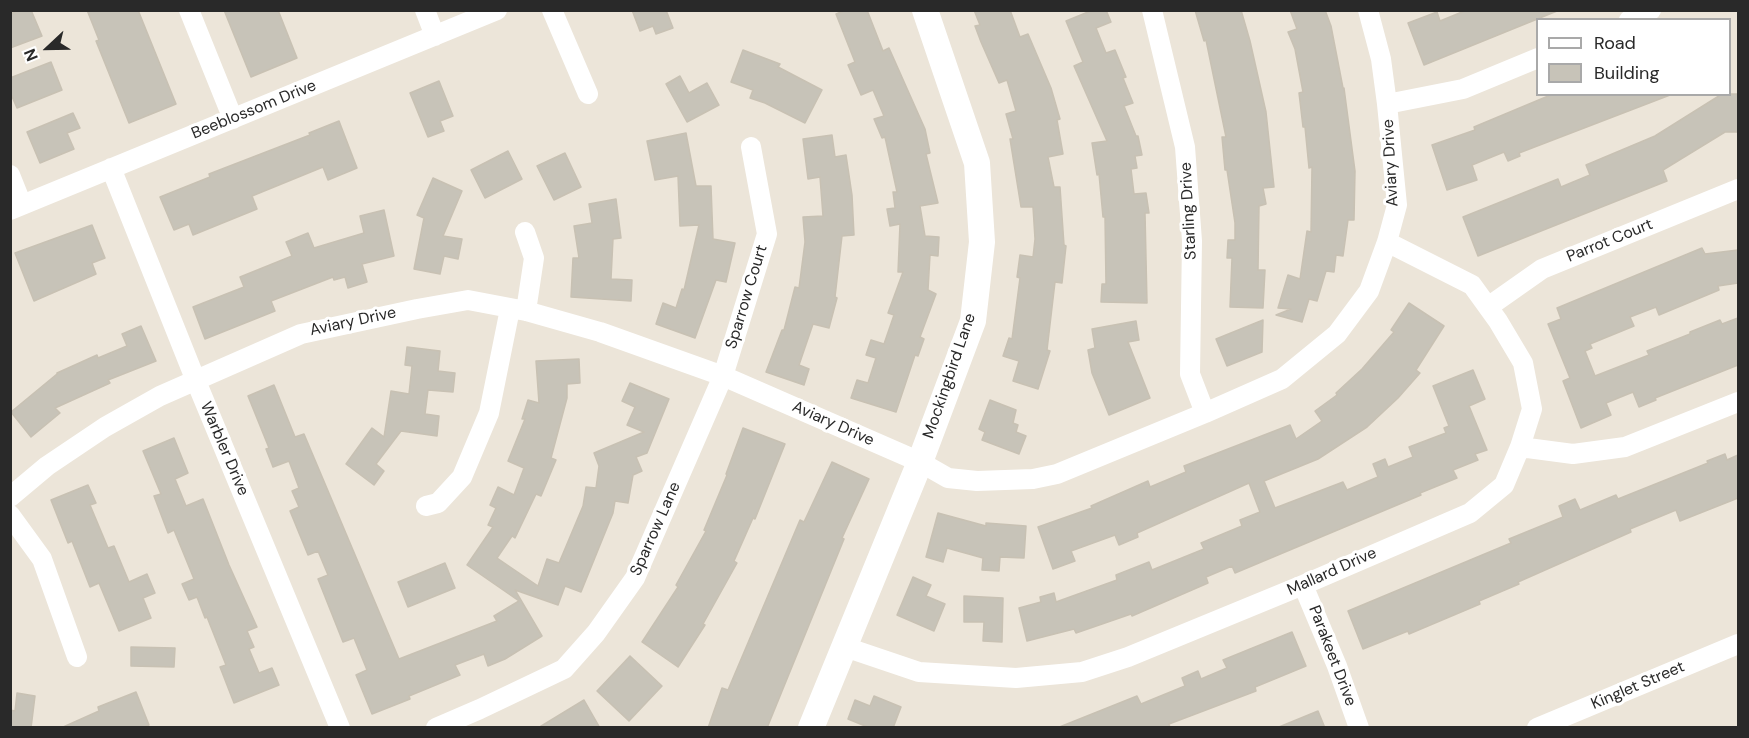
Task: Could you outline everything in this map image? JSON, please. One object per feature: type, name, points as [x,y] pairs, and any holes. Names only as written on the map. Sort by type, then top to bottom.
[{"type":"street","points":[[189,10],[233,118]]},
{"type":"street","points":[[425,10],[435,36]]},
{"type":"street","name":"Beeblossom Drive","points":[[16,208],[497,10]]},
{"type":"street","points":[[552,10],[588,94]]},
{"type":"street","name":"Mockingbird Lane","points":[[811,728],[920,462],[973,321],[982,242],[977,163],[925,10]]},
{"type":"street","name":"Starling Drive","points":[[1152,10],[1185,147],[1192,241],[1190,374],[1205,413]]},
{"type":"street","name":"Aviary Drive","points":[[10,497],[47,466],[105,427],[160,396],[301,334],[468,300],[518,310],[600,332],[723,376],[920,462],[948,478],[977,481],[1033,479],[1056,474],[1282,379],[1337,334],[1369,291],[1387,242],[1397,205],[1388,104],[1381,60],[1368,10]]},
{"type":"street","points":[[1633,18],[1651,10]]},
{"type":"street","points":[[1388,104],[1463,89],[1536,59]]},
{"type":"street","name":"Sparrow Court","points":[[723,376],[767,234],[751,147]]},
{"type":"street","name":"Warbler Drive","points":[[111,168],[196,381],[340,728]]},
{"type":"street","points":[[10,175],[16,208]]},
{"type":"street","name":"Parrot Court","points":[[1488,307],[1542,269],[1738,189]]},
{"type":"street","points":[[426,506],[438,503],[462,477],[489,412],[534,258],[525,232]]},
{"type":"street","name":"Mallard Drive","points":[[845,647],[919,672],[1016,678],[1082,672],[1128,657],[1304,585],[1470,513],[1504,485],[1520,447],[1532,409],[1523,363],[1472,285],[1387,242]]},
{"type":"street","name":"Sparrow Lane","points":[[436,728],[564,669],[597,633],[635,578],[723,376]]},
{"type":"street","points":[[1520,447],[1573,454],[1625,447],[1738,402]]},
{"type":"street","points":[[10,515],[42,559],[77,657]]},
{"type":"street","name":"Parakeet Drive","points":[[1304,585],[1359,728]]},
{"type":"street","name":"Kinglet Street","points":[[1537,728],[1738,644]]},
{"type":"building","points":[[19,10],[31,10],[42,36],[10,48],[10,14]]},
{"type":"building","points":[[87,10],[138,10],[176,104],[129,123],[96,41],[99,40]]},
{"type":"building","points":[[224,10],[278,10],[297,58],[251,77]]},
{"type":"building","points":[[632,10],[666,10],[673,28],[656,34],[653,26],[640,31]]},
{"type":"building","points":[[846,10],[867,10],[883,51],[889,48],[925,129],[930,153],[926,154],[938,203],[920,206],[925,236],[939,237],[938,256],[930,255],[928,290],[936,294],[920,337],[924,339],[918,356],[915,355],[896,412],[851,398],[857,380],[868,383],[876,358],[866,355],[871,340],[884,344],[894,315],[888,313],[903,272],[898,272],[900,224],[890,226],[887,209],[895,208],[893,192],[897,192],[885,137],[882,138],[874,119],[884,116],[873,90],[861,95],[848,65],[855,62],[836,14]]},
{"type":"building","points":[[974,10],[1010,10],[1020,37],[1028,34],[1051,88],[1060,119],[1057,120],[1063,154],[1048,157],[1054,187],[1060,187],[1064,245],[1066,246],[1062,283],[1055,282],[1047,350],[1050,351],[1038,389],[1013,381],[1019,361],[1003,356],[1009,338],[1012,339],[1020,278],[1017,277],[1020,255],[1033,257],[1035,239],[1033,207],[1021,207],[1010,139],[1013,139],[1006,114],[1016,111],[1007,80],[999,83],[975,26],[980,25]]},
{"type":"building","points":[[1093,10],[1106,10],[1111,22],[1096,28],[1106,53],[1115,50],[1133,103],[1124,106],[1136,136],[1138,136],[1142,155],[1135,156],[1137,168],[1131,169],[1134,194],[1146,193],[1149,213],[1145,213],[1147,303],[1101,302],[1102,284],[1106,284],[1105,217],[1103,217],[1099,174],[1097,175],[1092,143],[1107,141],[1074,66],[1083,62],[1066,21]]},
{"type":"building","points":[[1195,10],[1241,10],[1250,41],[1266,112],[1274,187],[1263,188],[1266,204],[1259,206],[1258,270],[1265,270],[1263,308],[1230,307],[1232,258],[1227,258],[1228,240],[1235,240],[1235,223],[1227,170],[1225,170],[1222,137],[1226,137],[1206,40],[1204,41]]},
{"type":"building","points":[[1290,10],[1325,10],[1331,26],[1344,88],[1355,171],[1354,220],[1348,220],[1343,256],[1336,255],[1334,272],[1326,271],[1317,301],[1309,299],[1302,322],[1276,315],[1291,309],[1278,308],[1288,275],[1300,279],[1307,231],[1311,232],[1312,167],[1309,168],[1305,127],[1303,127],[1299,93],[1303,92],[1295,49],[1288,32],[1297,29]]},
{"type":"building","points":[[1467,10],[1557,10],[1424,65],[1408,23],[1437,12],[1440,21]]},
{"type":"building","points":[[743,50],[780,64],[778,67],[822,90],[805,123],[750,98],[753,90],[731,82]]},
{"type":"building","points":[[51,62],[62,90],[17,108],[10,92],[10,78]]},
{"type":"building","points":[[680,76],[689,93],[707,83],[719,105],[687,122],[666,84]]},
{"type":"building","points":[[439,81],[453,116],[440,121],[444,131],[428,137],[410,93]]},
{"type":"building","points":[[1737,94],[1738,132],[1725,132],[1663,170],[1667,181],[1478,256],[1463,217],[1558,179],[1561,187],[1590,175],[1586,165],[1655,136],[1719,96]]},
{"type":"building","points":[[1548,96],[1667,96],[1519,153],[1520,156],[1508,161],[1504,152],[1472,165],[1477,180],[1447,190],[1432,145],[1475,130],[1474,127]]},
{"type":"building","points":[[73,113],[80,128],[67,133],[74,149],[40,163],[27,132]]},
{"type":"building","points":[[339,121],[357,168],[328,180],[323,167],[252,196],[257,209],[193,235],[189,224],[174,230],[160,197],[210,177],[209,174],[310,135],[309,133]]},
{"type":"building","points":[[686,133],[696,186],[711,186],[713,239],[735,243],[726,282],[716,280],[695,338],[656,324],[663,303],[676,308],[682,289],[684,290],[699,225],[680,226],[678,176],[655,180],[647,141]]},
{"type":"building","points":[[832,135],[835,157],[846,155],[852,195],[854,235],[842,236],[835,297],[837,298],[829,328],[813,324],[799,365],[809,369],[804,385],[766,372],[782,330],[784,330],[795,287],[799,288],[805,242],[803,217],[823,216],[820,177],[808,179],[803,139]]},
{"type":"building","points":[[508,151],[522,179],[485,198],[471,170]]},
{"type":"building","points":[[565,153],[581,187],[554,200],[537,166]]},
{"type":"building","points":[[433,178],[462,191],[443,236],[462,239],[458,259],[444,256],[440,274],[414,269],[424,218],[417,215]]},
{"type":"building","points":[[616,199],[621,238],[613,239],[611,279],[632,280],[631,301],[571,297],[573,258],[579,258],[574,226],[592,223],[589,204]]},
{"type":"building","points":[[384,210],[394,256],[362,264],[367,282],[348,288],[345,277],[334,280],[333,277],[271,301],[275,311],[205,339],[193,307],[244,287],[240,277],[292,256],[286,242],[308,233],[314,248],[364,233],[360,216]]},
{"type":"building","points":[[92,225],[105,258],[92,263],[96,274],[34,301],[15,253]]},
{"type":"building","points":[[1702,248],[1705,254],[1738,250],[1738,283],[1718,286],[1719,290],[1659,315],[1656,307],[1630,317],[1634,326],[1590,344],[1592,348],[1585,351],[1595,376],[1649,355],[1647,351],[1690,334],[1690,332],[1720,320],[1722,324],[1738,318],[1738,365],[1655,398],[1656,400],[1639,407],[1633,392],[1606,403],[1611,415],[1581,428],[1563,381],[1570,378],[1548,324],[1561,319],[1557,308]]},
{"type":"building","points":[[1409,303],[1444,326],[1416,370],[1420,373],[1398,398],[1367,427],[1318,459],[1264,481],[1275,508],[1343,482],[1347,490],[1378,477],[1373,464],[1385,459],[1388,467],[1413,457],[1409,447],[1446,433],[1444,428],[1449,426],[1433,386],[1473,370],[1485,399],[1469,406],[1487,450],[1475,454],[1478,460],[1453,470],[1457,478],[1420,493],[1421,495],[1235,573],[1232,566],[1206,577],[1208,583],[1132,616],[1131,614],[1076,633],[1074,629],[1027,641],[1019,608],[1041,602],[1040,597],[1054,593],[1056,602],[1117,580],[1116,575],[1149,562],[1152,570],[1204,549],[1201,543],[1242,526],[1240,520],[1260,512],[1249,483],[1137,533],[1138,537],[1119,545],[1115,535],[1071,551],[1075,561],[1053,569],[1038,527],[1092,508],[1091,506],[1148,481],[1150,487],[1186,472],[1184,466],[1290,425],[1296,439],[1322,421],[1315,411],[1337,395],[1336,393],[1362,369],[1394,332],[1391,330]]},
{"type":"building","points":[[1263,320],[1262,352],[1227,366],[1216,339]]},
{"type":"building","points":[[1136,321],[1139,340],[1128,342],[1150,398],[1109,415],[1092,373],[1088,350],[1095,348],[1092,329]]},
{"type":"building","points":[[141,326],[156,361],[108,380],[110,383],[55,408],[60,413],[31,437],[11,412],[57,373],[97,355],[98,358],[127,346],[122,334]]},
{"type":"building","points":[[407,347],[440,351],[438,371],[455,373],[453,392],[428,390],[425,414],[439,416],[437,436],[401,431],[376,464],[384,471],[374,485],[346,464],[372,428],[384,437],[391,391],[409,394],[412,366],[405,365]]},
{"type":"building","points":[[579,359],[580,383],[567,384],[567,398],[551,458],[556,460],[541,496],[536,494],[515,538],[512,536],[497,558],[538,586],[547,559],[559,563],[583,506],[586,487],[596,488],[599,466],[594,453],[644,432],[627,425],[635,407],[622,401],[630,383],[669,399],[647,453],[636,457],[642,471],[633,475],[628,503],[615,501],[613,513],[581,592],[565,586],[558,605],[515,590],[542,636],[505,659],[488,666],[484,654],[455,665],[460,675],[372,714],[356,675],[367,670],[354,638],[343,642],[318,579],[328,575],[318,551],[308,555],[290,511],[299,507],[292,491],[299,488],[289,461],[273,467],[266,449],[269,448],[248,396],[274,385],[295,437],[304,434],[399,659],[497,621],[494,616],[519,601],[467,565],[493,527],[488,525],[496,508],[490,505],[498,487],[514,495],[524,468],[508,461],[525,419],[522,419],[528,400],[539,403],[536,361]]},
{"type":"building","points":[[990,400],[1016,410],[1013,423],[1018,425],[1016,432],[1026,436],[1019,454],[982,440],[985,432],[979,429]]},
{"type":"building","points":[[743,428],[785,444],[755,519],[753,518],[734,561],[737,563],[703,624],[705,625],[678,667],[642,642],[678,587],[676,585],[706,531],[704,530],[727,475]]},
{"type":"building","points":[[174,438],[188,473],[175,479],[186,506],[203,499],[257,627],[247,631],[254,647],[249,649],[259,673],[272,668],[279,685],[234,703],[220,667],[226,665],[207,617],[205,618],[197,597],[189,600],[182,584],[194,579],[174,530],[168,533],[154,496],[161,494],[143,451]]},
{"type":"building","points":[[1725,454],[1727,460],[1738,455],[1738,498],[1680,521],[1676,510],[1518,582],[1519,584],[1479,601],[1480,604],[1409,634],[1408,631],[1363,649],[1348,611],[1511,543],[1509,539],[1563,517],[1559,506],[1575,499],[1580,510],[1616,495],[1618,499]]},
{"type":"building","points":[[832,462],[869,479],[842,538],[844,539],[767,728],[708,728],[722,688],[728,690],[800,520],[804,522]]},
{"type":"building","points":[[88,485],[96,503],[90,505],[108,548],[114,546],[129,582],[147,574],[155,593],[143,598],[151,618],[119,631],[99,583],[90,587],[72,541],[68,543],[51,500]]},
{"type":"building","points":[[938,513],[986,526],[986,523],[1026,526],[1024,558],[1000,557],[999,571],[982,570],[983,558],[947,548],[943,562],[926,557]]},
{"type":"building","points":[[445,563],[455,588],[408,607],[398,582]]},
{"type":"building","points":[[913,577],[931,585],[926,596],[945,604],[934,631],[897,615]]},
{"type":"building","points":[[964,596],[1003,598],[1002,642],[983,641],[984,622],[964,622]]},
{"type":"building","points":[[1292,632],[1306,666],[1255,687],[1256,691],[1169,724],[1170,728],[1057,728],[1137,696],[1141,704],[1185,686],[1182,678],[1198,671],[1201,679],[1227,668],[1223,660]]},
{"type":"building","points":[[131,647],[175,648],[174,667],[131,666]]},
{"type":"building","points":[[630,656],[662,686],[629,721],[597,691]]},
{"type":"building","points":[[136,692],[149,725],[142,728],[61,728],[99,711],[98,707]]},
{"type":"building","points":[[17,693],[35,696],[31,728],[10,728],[10,710],[15,711]]},
{"type":"building","points":[[874,696],[901,707],[893,728],[870,728],[848,719],[855,700],[870,706]]},
{"type":"building","points":[[584,700],[600,728],[538,728]]},
{"type":"building","points":[[1318,711],[1325,728],[1279,728],[1279,727]]}]
